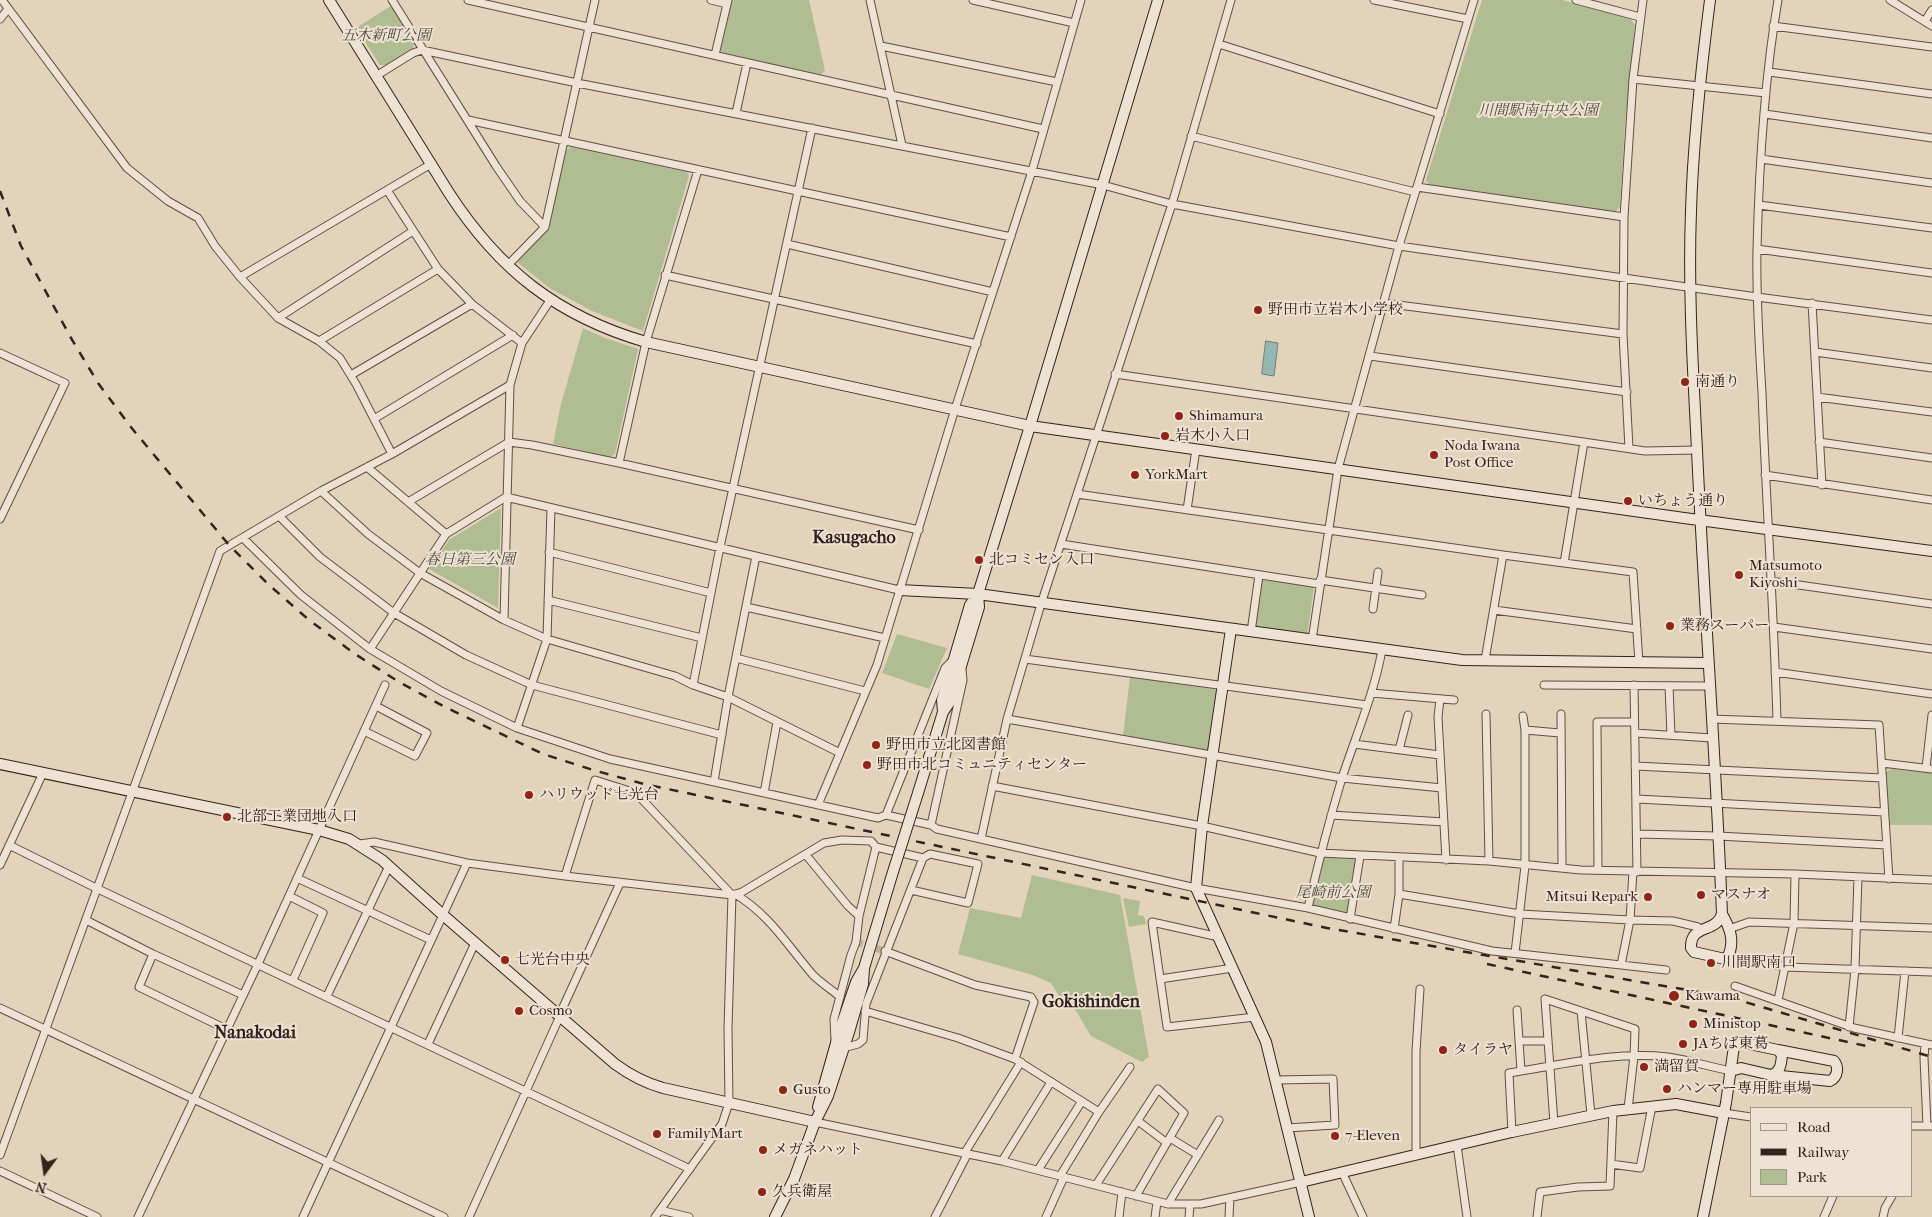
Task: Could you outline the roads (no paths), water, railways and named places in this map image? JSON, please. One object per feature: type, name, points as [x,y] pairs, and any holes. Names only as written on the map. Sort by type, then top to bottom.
[{"type":"street","points":[[2,0],[128,168],[168,201],[198,218],[215,246],[240,277],[278,318],[319,341],[340,358],[392,454]]},
{"type":"street","points":[[329,0],[470,224],[507,266],[551,299],[599,326],[646,342],[1030,426],[1932,551]]},
{"type":"street","points":[[392,0],[422,50],[520,200],[545,227]]},
{"type":"street","points":[[468,0],[1043,129]]},
{"type":"street","points":[[507,266],[545,227],[595,0]]},
{"type":"street","points":[[711,0],[728,2],[715,56]]},
{"type":"street","points":[[870,0],[902,145]]},
{"type":"street","points":[[973,0],[1074,23]]},
{"type":"street","points":[[818,805],[877,665],[955,409],[1032,171],[1081,0]]},
{"type":"street","points":[[839,1046],[850,1032],[863,984],[864,968],[943,712],[950,702],[958,660],[979,607],[978,594],[1158,0]]},
{"type":"street","points":[[981,839],[1007,719],[1041,604],[1095,434],[1172,204],[1231,0]]},
{"type":"street","points":[[1374,0],[1468,19]]},
{"type":"street","points":[[1312,640],[1338,469],[1399,246],[1474,0]]},
{"type":"street","points":[[1576,0],[1640,17]]},
{"type":"street","points":[[1629,448],[1623,334],[1624,217],[1633,79],[1643,0]]},
{"type":"street","points":[[1710,0],[1699,86],[1691,194],[1690,287],[1700,520],[1722,914],[1729,930],[1731,947],[1729,955],[1724,959],[1694,952],[1691,948],[1692,938],[1701,930],[1718,923],[1722,914]]},
{"type":"street","points":[[1777,721],[1757,297],[1757,249],[1766,93],[1773,26],[1778,0]]},
{"type":"street","points":[[1890,0],[1932,26]]},
{"type":"street","points":[[0,20],[8,9]]},
{"type":"street","points":[[1925,22],[1932,10]]},
{"type":"street","points":[[1773,26],[1932,47]]},
{"type":"street","points":[[1219,44],[1440,114]]},
{"type":"street","points":[[881,46],[1057,82]]},
{"type":"street","points":[[376,76],[413,53],[422,50],[577,83],[1103,185],[1172,204],[1399,246],[1932,320]]},
{"type":"street","points":[[736,113],[747,63]]},
{"type":"street","points":[[1769,72],[1932,94]]},
{"type":"street","points":[[1633,79],[1766,93]]},
{"type":"street","points":[[1765,114],[1932,138]]},
{"type":"street","points":[[468,120],[1011,237]]},
{"type":"street","points":[[693,685],[720,547],[812,128]]},
{"type":"street","points":[[1191,136],[1416,190],[1624,217]]},
{"type":"street","points":[[1761,159],[1932,183]]},
{"type":"street","points":[[240,277],[431,164]]},
{"type":"street","points":[[619,463],[646,342],[698,170]]},
{"type":"street","points":[[387,190],[438,268],[472,304],[522,343]]},
{"type":"street","points":[[1759,205],[1932,228]]},
{"type":"street","points":[[278,318],[413,231]]},
{"type":"street","points":[[788,244],[994,292]]},
{"type":"street","points":[[1757,249],[1932,273]]},
{"type":"street","points":[[319,341],[438,268]]},
{"type":"street","points":[[665,275],[977,344]]},
{"type":"street","points":[[504,620],[510,385],[522,343],[551,299]]},
{"type":"street","points":[[1383,303],[1623,334]]},
{"type":"street","points":[[1812,303],[1822,485]]},
{"type":"street","points":[[351,376],[472,304]]},
{"type":"street","points":[[374,420],[513,336]]},
{"type":"street","points":[[1814,352],[1932,368]]},
{"type":"street","points":[[0,353],[65,384],[0,518]]},
{"type":"street","points":[[1370,356],[1627,392]]},
{"type":"street","points":[[1115,374],[1629,448],[1663,451],[1697,450]]},
{"type":"street","points":[[0,1155],[220,551],[321,491],[392,454],[510,385]]},
{"type":"street","points":[[1816,397],[1932,412]]},
{"type":"street","points":[[408,502],[509,442],[619,463],[919,530]]},
{"type":"street","points":[[1564,562],[1584,442]]},
{"type":"street","points":[[1819,442],[1932,458]]},
{"type":"street","points":[[1187,510],[1196,449]]},
{"type":"street","points":[[367,467],[446,534]]},
{"type":"street","points":[[1765,475],[1932,500]]},
{"type":"street","points":[[321,491],[368,534],[420,573],[504,620],[547,639],[675,676],[693,685],[728,697],[840,753]]},
{"type":"street","points":[[1077,494],[1633,572],[1639,663]]},
{"type":"street","points":[[370,648],[446,534],[506,497],[899,590],[978,594],[1462,660],[1708,663]]},
{"type":"street","points":[[517,728],[547,639],[551,508]]},
{"type":"street","points":[[279,516],[320,558],[394,613],[466,655],[532,685],[722,735]]},
{"type":"street","points":[[243,538],[301,596],[370,648],[441,691],[517,728],[610,759],[878,818],[886,815],[931,825],[937,829],[1196,888],[1308,908],[1492,951],[1666,970]]},
{"type":"street","points":[[1061,544],[1259,575],[1422,595]]},
{"type":"street","points":[[549,552],[711,593]]},
{"type":"street","points":[[1485,660],[1503,555]]},
{"type":"street","points":[[714,782],[728,697],[756,556]]},
{"type":"street","points":[[1373,609],[1378,572]]},
{"type":"street","points":[[1251,632],[1259,575]]},
{"type":"street","points":[[1771,581],[1932,604]]},
{"type":"street","points":[[548,600],[702,638]]},
{"type":"street","points":[[746,607],[885,638]]},
{"type":"street","points":[[1494,610],[1637,629]]},
{"type":"street","points":[[1774,627],[1932,649]]},
{"type":"street","points":[[1231,629],[1202,826],[1196,888],[1266,1042],[1309,1217]]},
{"type":"street","points":[[1308,908],[1320,853],[1342,778],[1376,679],[1382,650]]},
{"type":"street","points":[[736,658],[865,691]]},
{"type":"street","points":[[1025,658],[1367,705]]},
{"type":"street","points":[[886,815],[945,668],[958,660]]},
{"type":"street","points":[[931,825],[963,680],[958,660]]},
{"type":"street","points":[[1776,672],[1932,694]]},
{"type":"street","points":[[138,1217],[258,964],[385,685]]},
{"type":"street","points":[[1544,685],[1709,686]]},
{"type":"street","points":[[1621,966],[1630,920],[1637,834],[1634,685]]},
{"type":"street","points":[[1668,686],[1671,735]]},
{"type":"street","points":[[1371,693],[1454,700]]},
{"type":"street","points":[[1440,699],[1438,717],[1446,860]]},
{"type":"street","points":[[364,731],[415,756],[428,733],[376,706]]},
{"type":"street","points":[[1486,714],[1489,861]]},
{"type":"street","points":[[1561,714],[1562,868]]},
{"type":"street","points":[[1399,750],[1408,715]]},
{"type":"street","points":[[1882,763],[1929,768],[1932,715]]},
{"type":"street","points":[[1514,953],[1525,866],[1525,730],[1523,716]]},
{"type":"street","points":[[1007,719],[1342,778],[1442,788]]},
{"type":"street","points":[[1711,719],[1879,725],[1889,878]]},
{"type":"street","points":[[764,793],[778,722]]},
{"type":"street","points":[[1598,870],[1597,722],[1634,722]]},
{"type":"street","points":[[1525,730],[1560,733]]},
{"type":"street","points":[[1634,733],[1712,738]]},
{"type":"street","points":[[1354,744],[1440,755]]},
{"type":"street","points":[[0,764],[319,830],[336,834],[360,844],[379,857],[615,1064],[639,1079],[663,1088],[729,1103],[1002,1161],[1157,1202],[1190,1205],[1230,1198],[1512,1132],[1613,1111],[1676,1104],[1750,1117]]},
{"type":"street","points":[[1636,766],[1882,778]]},
{"type":"street","points":[[0,865],[43,773]]},
{"type":"street","points":[[565,876],[595,780],[636,793],[734,894],[752,904],[774,926],[815,976],[840,997]]},
{"type":"street","points":[[992,786],[1202,826],[1320,853],[1489,861],[1525,866],[1635,872],[1795,874],[1932,880]]},
{"type":"street","points":[[1637,799],[1884,812]]},
{"type":"street","points":[[1331,815],[1444,822]]},
{"type":"street","points":[[1637,834],[1718,836],[1887,845]]},
{"type":"street","points":[[360,844],[374,842],[467,862],[565,876],[734,894],[806,855],[824,843],[842,840],[871,841],[876,847],[923,858]]},
{"type":"street","points":[[9,845],[98,889],[690,1168]]},
{"type":"street","points":[[379,857],[384,848],[390,846]]},
{"type":"street","points":[[775,1217],[794,1179],[815,1122],[828,1096],[839,1046],[834,1019],[856,942],[859,916],[876,847]]},
{"type":"street","points":[[839,1046],[858,1044],[863,1040],[866,1004],[885,951],[923,858],[930,854],[978,864],[968,903],[911,890]]},
{"type":"street","points":[[806,855],[848,906],[859,916]]},
{"type":"street","points":[[1350,919],[1360,856]]},
{"type":"street","points":[[1394,929],[1399,894],[1400,858]]},
{"type":"street","points":[[303,1217],[467,862]]},
{"type":"street","points":[[327,996],[389,866]]},
{"type":"street","points":[[1778,1000],[1794,923],[1795,874]]},
{"type":"street","points":[[1849,1027],[1857,926],[1858,877]]},
{"type":"street","points":[[297,878],[431,940]]},
{"type":"street","points":[[469,1217],[528,1091],[620,883]]},
{"type":"street","points":[[655,1217],[722,1124],[729,1103],[728,1028],[734,894]]},
{"type":"street","points":[[1399,894],[1520,914],[1630,920],[1673,920],[1698,926],[1701,930]]},
{"type":"street","points":[[288,896],[323,913],[293,980]]},
{"type":"street","points":[[86,920],[153,954],[243,995]]},
{"type":"street","points":[[1219,937],[1152,922],[1167,1027],[1255,1017]]},
{"type":"street","points":[[1729,930],[1749,922],[1932,928]]},
{"type":"street","points":[[428,1044],[475,943]]},
{"type":"street","points":[[885,951],[975,985],[1031,997],[1034,1002],[1018,1061],[966,1154],[935,1217]]},
{"type":"street","points":[[153,954],[139,987],[226,1029]]},
{"type":"street","points":[[1744,958],[1785,966],[1932,972]]},
{"type":"street","points":[[1160,979],[1233,968]]},
{"type":"street","points":[[1898,1038],[1905,971]]},
{"type":"street","points":[[1735,986],[1849,1027],[1929,1044],[1924,1058],[1930,1126],[1912,1126]]},
{"type":"street","points":[[1416,1154],[1416,1051],[1420,989]]},
{"type":"street","points":[[1554,1123],[1545,999],[1635,1029],[1628,1109]]},
{"type":"street","points":[[0,1008],[444,1217]]},
{"type":"street","points":[[1517,1010],[1521,1071]]},
{"type":"street","points":[[865,1011],[958,1038],[1018,1061],[1099,1112]]},
{"type":"street","points":[[1581,1011],[1591,1116]]},
{"type":"street","points":[[1519,1041],[1548,1041]]},
{"type":"street","points":[[1512,1132],[1509,1073],[1610,1056],[1634,1056],[1669,1057],[1736,1070],[1830,1081],[1836,1075],[1837,1068],[1834,1061],[1740,1042],[1734,1046],[1732,1060],[1736,1070],[1724,1113],[1703,1217]]},
{"type":"street","points":[[1772,1075],[1779,1071],[1782,1055],[1778,1050]]},
{"type":"street","points":[[1046,1217],[1062,1176],[1099,1112],[1130,1067]]},
{"type":"street","points":[[1276,1080],[1333,1079],[1335,1126],[1287,1128]]},
{"type":"street","points":[[1002,1161],[1051,1082]]},
{"type":"street","points":[[1096,1185],[1158,1089],[1184,1113],[1136,1196]]},
{"type":"street","points":[[1038,1170],[1082,1101]]},
{"type":"street","points":[[1611,1164],[1640,1168],[1652,1106]]},
{"type":"street","points":[[1537,1217],[1540,1192],[1578,1187],[1610,1186],[1613,1111]]},
{"type":"street","points":[[1168,1204],[1219,1120]]},
{"type":"street","points":[[1138,1121],[1168,1140],[1198,1155]]},
{"type":"street","points":[[1457,1145],[1467,1217]]},
{"type":"street","points":[[0,1171],[97,1217]]},
{"type":"street","points":[[1342,1172],[1363,1217]]},
{"type":"street","points":[[1119,1217],[1122,1192]]},
{"type":"street","points":[[1824,1217],[1833,1197]]},
{"type":"street","points":[[1883,1217],[1885,1208],[1891,1197]]},
{"type":"street","points":[[1229,1217],[1230,1198]]},
{"type":"street","points":[[1155,1217],[1157,1202]]},
{"type":"street","points":[[1189,1217],[1190,1205]]},
{"type":"street","points":[[660,1210],[689,1217]]},
{"type":"water","points":[[1266,341],[1278,343],[1274,376],[1262,374]]},
{"type":"tunnel","points":[[856,942],[885,951]]},
{"type":"railway","points":[[0,191],[21,246],[98,383],[130,426],[229,545],[268,584],[309,620],[355,654],[399,682],[445,707],[543,754],[644,784],[1327,928],[1728,997],[1932,1057]]},
{"type":"railway","points":[[1487,964],[1871,1047]]},
{"type":"place","name":"野田市立岩木小学校","points":[[1258,310]]},
{"type":"place","name":"南通り","points":[[1685,382]]},
{"type":"place","name":"Shimamura","points":[[1179,416]]},
{"type":"place","name":"岩木小入口","points":[[1165,436]]},
{"type":"place","name":"Noda Iwana Post Office","points":[[1434,455]]},
{"type":"place","name":"YorkMart","points":[[1135,475]]},
{"type":"place","name":"いちょう通り","points":[[1628,501]]},
{"type":"place","name":"北コミセン入口","points":[[979,560]]},
{"type":"place","name":"Matsumoto Kiyoshi","points":[[1739,575]]},
{"type":"place","name":"業務スーパー","points":[[1670,626]]},
{"type":"place","name":"野田市立北図書館","points":[[876,745]]},
{"type":"place","name":"野田市北コミュニティセンター","points":[[867,765]]},
{"type":"place","name":"ハリウッド七光台","points":[[529,795]]},
{"type":"place","name":"北部工業団地入口","points":[[227,817]]},
{"type":"place","name":"マスナオ","points":[[1701,895]]},
{"type":"place","name":"Mitsui Repark","points":[[1648,897]]},
{"type":"place","name":"七光台中央","points":[[505,960]]},
{"type":"place","name":"川間駅南口","points":[[1711,963]]},
{"type":"place","name":"Kawama","points":[[1674,996]]},
{"type":"place","name":"Cosmo","points":[[519,1011]]},
{"type":"place","name":"Ministop","points":[[1693,1024]]},
{"type":"place","name":"JAちば東葛","points":[[1683,1044]]},
{"type":"place","name":"タイラヤ","points":[[1443,1050]]},
{"type":"place","name":"満留賀","points":[[1644,1067]]},
{"type":"place","name":"ハンマー専用駐車場","points":[[1667,1089]]},
{"type":"place","name":"Gusto","points":[[783,1090]]},
{"type":"place","name":"FamilyMart","points":[[657,1134]]},
{"type":"place","name":"7-Eleven","points":[[1335,1136]]},
{"type":"place","name":"メガネハット","points":[[763,1150]]},
{"type":"place","name":"久兵衛屋","points":[[762,1192]]},
{"type":"district","name":"Kasugacho","points":[[854,539]]},
{"type":"district","name":"Gokishinden","points":[[1091,1003]]},
{"type":"district","name":"Nanakodai","points":[[255,1034]]},
{"type":"park label","name":"五木新町公園","points":[[386,36]]},
{"type":"park label","name":"川間駅南中央公園","points":[[1538,111]]},
{"type":"park label","name":"春日第三公園","points":[[470,560]]},
{"type":"park label","name":"尾崎前公園","points":[[1333,893]]}]
